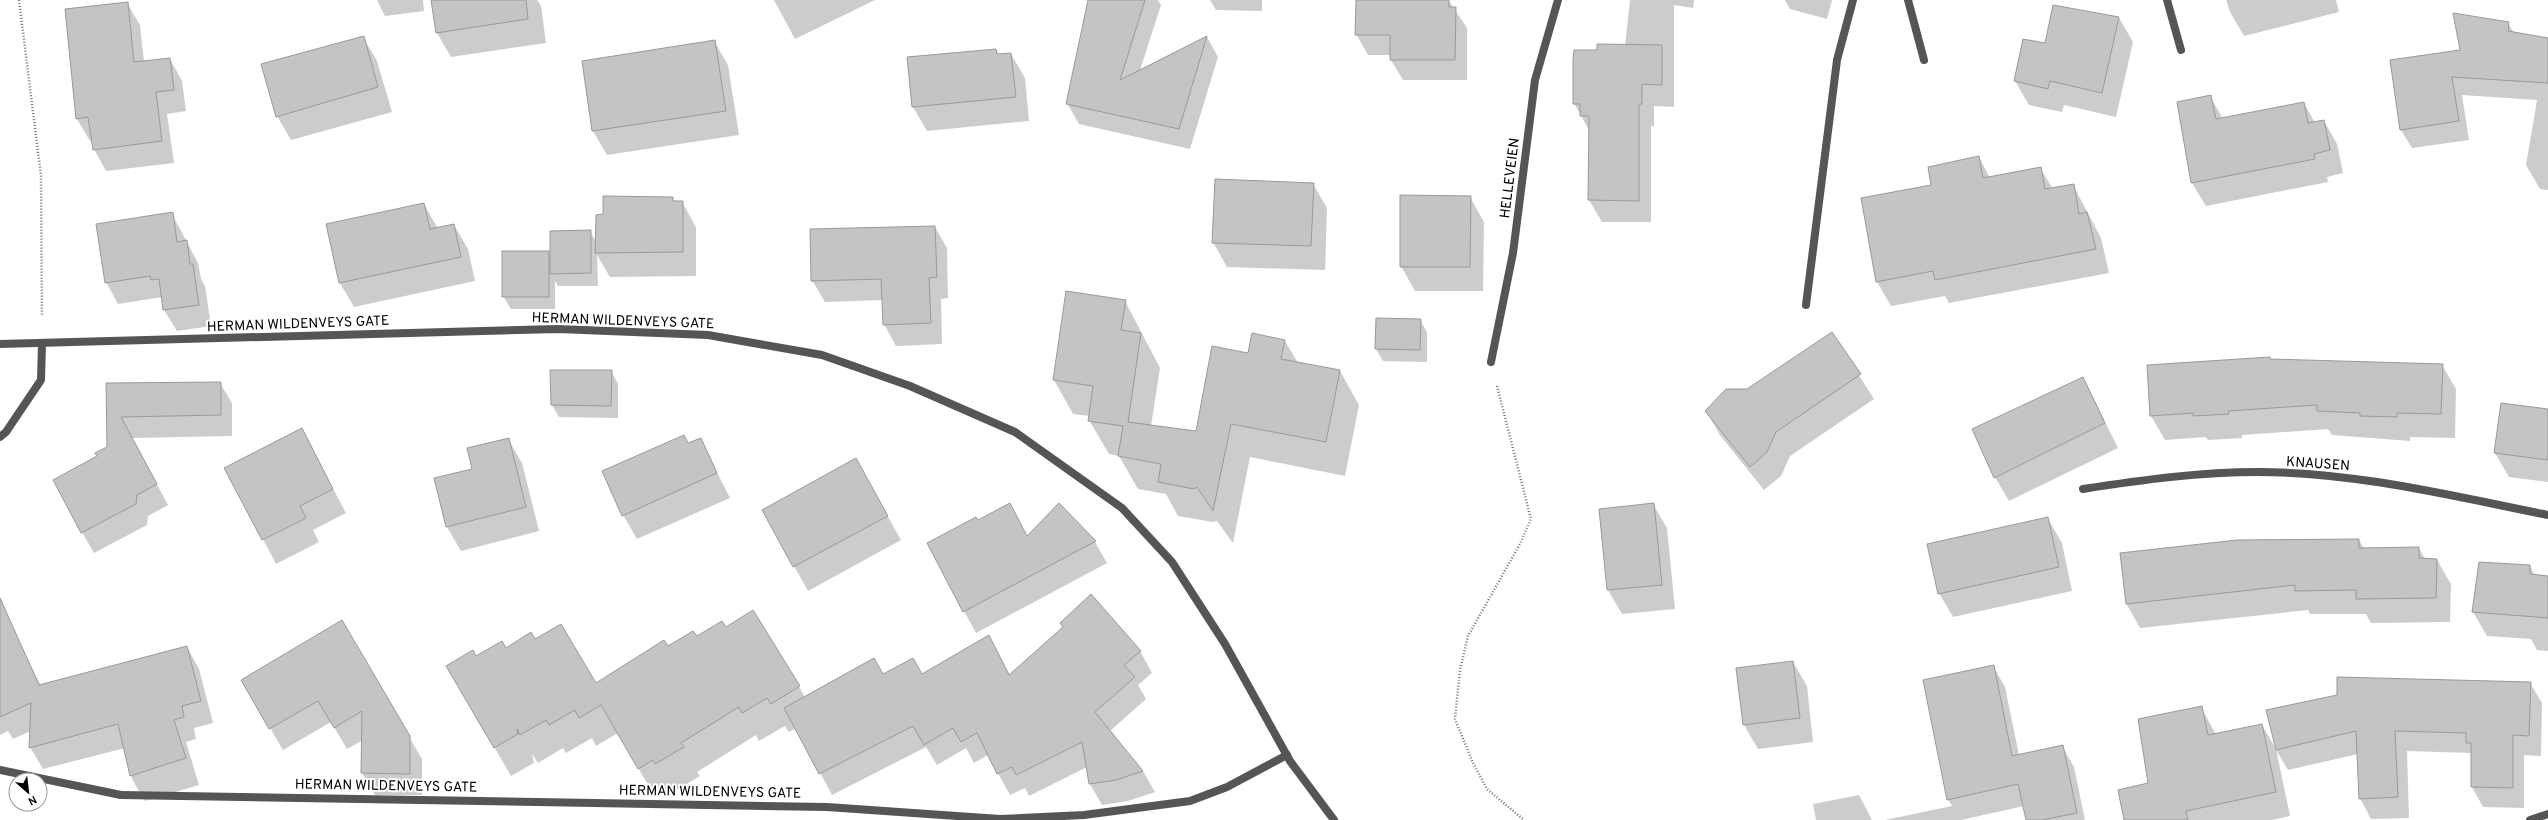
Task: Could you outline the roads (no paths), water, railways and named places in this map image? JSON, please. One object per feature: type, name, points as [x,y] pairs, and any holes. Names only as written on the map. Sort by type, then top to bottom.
[{"type":"street","name":"HELLEVEIEN","points":[[1491,362],[1513,253],[1534,80],[1558,0]]},
{"type":"street","points":[[1806,305],[1837,60],[1854,0]]},
{"type":"street","points":[[1908,0],[1924,60]]},
{"type":"street","points":[[2167,0],[2181,50]]},
{"type":"street","name":"HERMAN WILDENVEYS GATE","points":[[0,344],[558,329],[708,335],[822,355],[910,386],[1014,432],[1122,508],[1172,562],[1225,644],[1287,755],[1334,820]]},
{"type":"street","points":[[0,437],[6,432],[41,380],[42,343]]},
{"type":"street","name":"KNAUSEN","points":[[2083,489],[2167,476],[2258,472],[2375,481],[2548,514]]},
{"type":"street","name":"HERMAN WILDENVEYS GATE","points":[[0,770],[121,794],[827,806],[1000,819],[1084,815],[1190,801],[1227,787],[1287,755]]},
{"type":"street","points":[[2530,820],[2548,814]]}]
